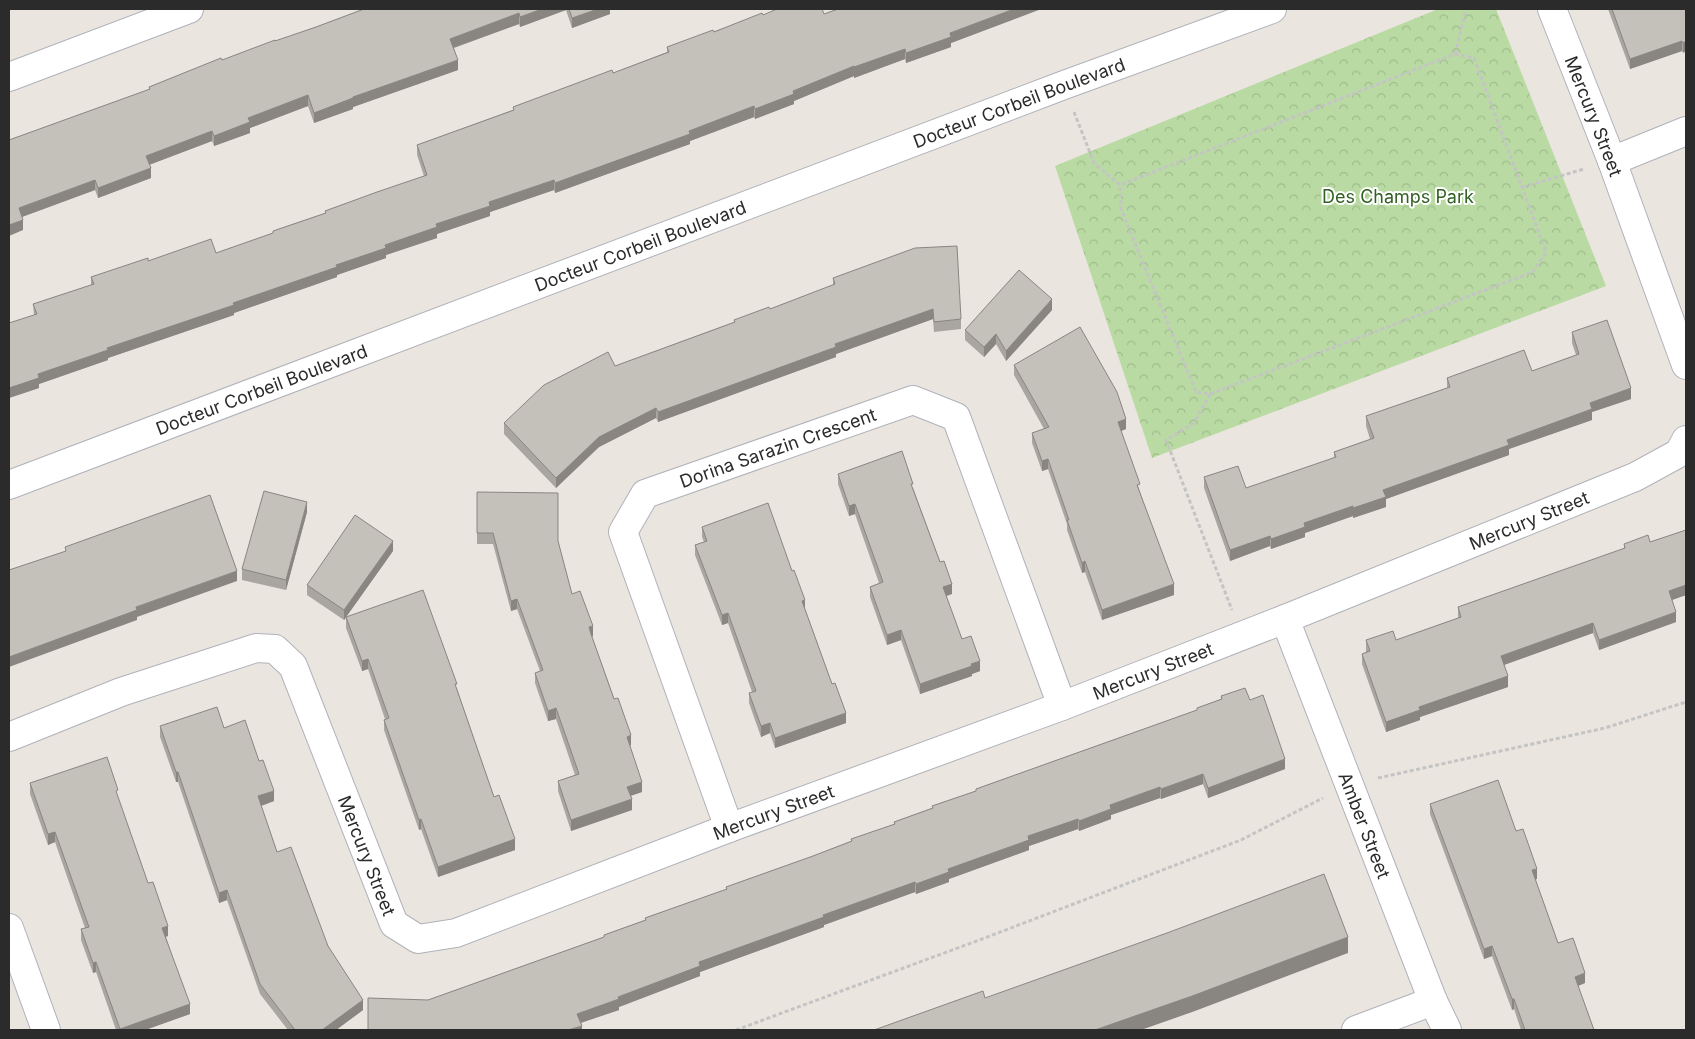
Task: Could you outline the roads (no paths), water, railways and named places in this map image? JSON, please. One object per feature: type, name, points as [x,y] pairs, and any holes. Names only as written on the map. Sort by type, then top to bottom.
[{"type":"street","points":[[9,77],[189,9]]},
{"type":"street","name":"Docteur Corbeil Boulevard","points":[[9,484],[1064,85],[1272,9]]},
{"type":"street","name":"Mercury Street","points":[[1552,9],[1612,161],[1686,365]]},
{"type":"street","points":[[1612,161],[1686,131]]},
{"type":"street","name":"Dorina Sarazin Crescent","points":[[729,828],[623,532],[645,494],[913,400],[956,417],[1062,706]]},
{"type":"street","name":"Mercury Street","points":[[9,737],[121,692],[256,648],[275,649],[294,666],[394,924],[418,938],[456,933],[729,828],[1062,706],[1285,619],[1635,477],[1678,453],[1686,440]]},
{"type":"street","name":"Amber Street","points":[[1285,619],[1433,1001],[1447,1030]]},
{"type":"street","points":[[9,928],[46,1030]]},
{"type":"street","points":[[1356,1030],[1433,1001]]},
{"type":"park label","name":"Des Champs Park","points":[[1398,196]]}]
